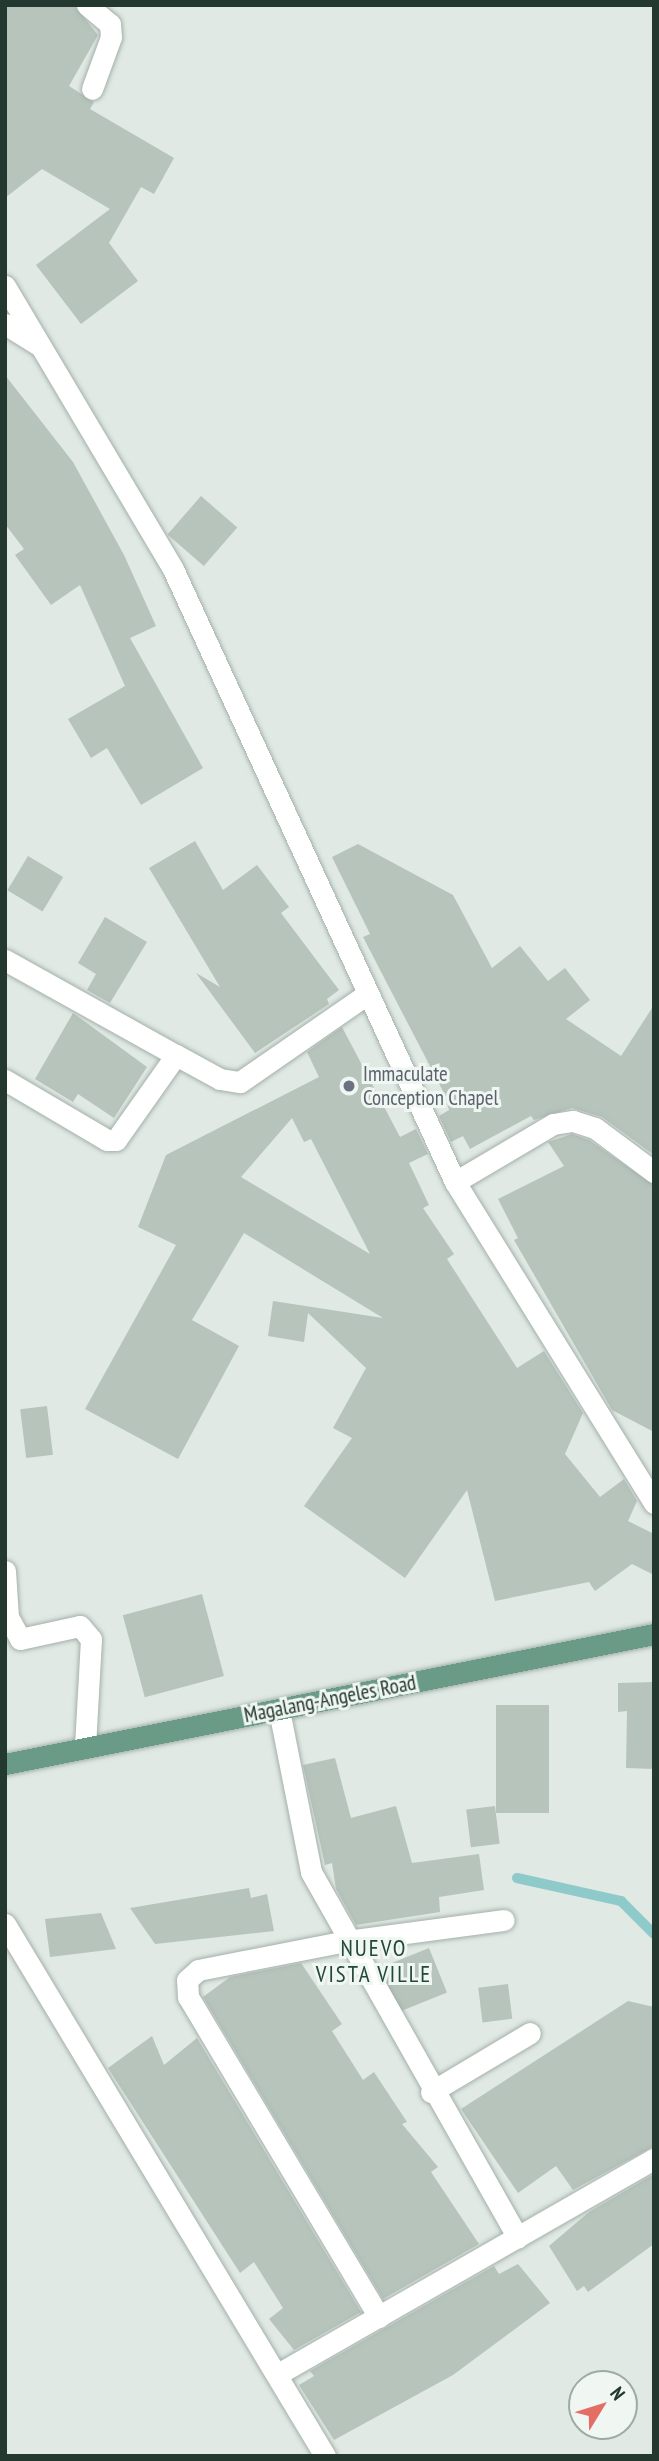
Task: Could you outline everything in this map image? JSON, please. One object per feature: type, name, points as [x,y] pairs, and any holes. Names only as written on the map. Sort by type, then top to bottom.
[{"type":"main road","name":"Magalang-Angeles Road","points":[[5,1764],[654,1634]]},
{"type":"street","points":[[87,5],[110,24],[111,37],[92,89]]},
{"type":"street","points":[[5,286],[173,569],[456,1182],[654,1503]]},
{"type":"street","points":[[5,324],[41,347]]},
{"type":"street","points":[[5,960],[220,1079],[240,1082],[367,994]]},
{"type":"street","points":[[5,1080],[107,1140],[116,1140],[176,1055]]},
{"type":"street","points":[[456,1182],[553,1124],[573,1121],[595,1128],[654,1172]]},
{"type":"street","points":[[5,1570],[8,1617],[20,1639],[80,1626],[91,1639],[85,1748]]},
{"type":"street","points":[[279,1710],[311,1871],[346,1941],[430,2092],[518,2238]]},
{"type":"street","points":[[379,2317],[188,1997],[187,1980],[198,1970],[346,1941],[504,1920]]},
{"type":"street","points":[[5,1924],[325,2456]]},
{"type":"street","points":[[430,2092],[530,2034]]},
{"type":"street","points":[[278,2374],[654,2159]]},
{"type":"building","points":[[5,5],[74,5],[98,35],[69,86],[94,102],[90,109],[174,158],[154,194],[141,187],[109,243],[138,281],[81,324],[36,265],[110,209],[42,169],[5,198]]},
{"type":"building","points":[[5,375],[73,462],[124,555],[156,626],[130,638],[203,768],[141,805],[107,748],[91,758],[68,719],[125,686],[80,585],[51,605],[15,555],[24,549],[5,524]]},
{"type":"building","points":[[201,496],[237,527],[204,566],[168,534]]},
{"type":"building","points":[[195,841],[223,890],[257,865],[289,907],[281,913],[339,990],[327,999],[329,1004],[255,1053],[196,973],[220,987],[149,868]]},
{"type":"building","points":[[358,844],[453,895],[492,968],[520,946],[548,981],[565,968],[590,1000],[566,1019],[621,1056],[654,1005],[654,1155],[602,1117],[572,1108],[534,1120],[531,1116],[470,1149],[463,1136],[451,1142],[439,1116],[449,1110],[445,1095],[363,937],[370,934],[332,857]]},
{"type":"building","points":[[28,856],[63,877],[43,911],[7,890]]},
{"type":"building","points":[[105,917],[147,942],[110,1003],[87,990],[96,974],[78,963]]},
{"type":"building","points":[[73,1013],[147,1067],[114,1118],[78,1094],[73,1102],[35,1079]]},
{"type":"building","points":[[342,1027],[400,1137],[416,1129],[428,1154],[409,1163],[429,1205],[423,1208],[454,1254],[447,1259],[517,1368],[544,1351],[583,1413],[565,1454],[600,1497],[624,1479],[637,1501],[628,1521],[654,1534],[654,1575],[632,1564],[595,1591],[589,1582],[495,1601],[467,1490],[405,1578],[304,1506],[352,1438],[333,1428],[366,1368],[308,1313],[304,1342],[268,1336],[273,1301],[383,1318],[244,1233],[192,1320],[239,1346],[178,1459],[85,1409],[176,1245],[138,1227],[166,1155],[319,1077],[307,1052]],"holes":[[[292,1118],[304,1142],[311,1139],[370,1254],[241,1177]]]},
{"type":"building","points":[[572,1134],[589,1140],[654,1185],[654,1432],[612,1410],[514,1240],[518,1238],[498,1199],[564,1166],[548,1142]]},
{"type":"building","points":[[47,1406],[53,1455],[26,1458],[20,1409]]},
{"type":"building","points":[[202,1594],[224,1676],[145,1697],[123,1615]]},
{"type":"building","points":[[654,1682],[654,1769],[626,1768],[627,1711],[618,1712],[618,1683]]},
{"type":"building","points":[[496,1705],[549,1705],[549,1813],[496,1813]]},
{"type":"building","points":[[335,1758],[351,1818],[396,1806],[412,1863],[479,1854],[484,1890],[439,1897],[440,1912],[356,1925],[336,1889],[332,1863],[325,1865],[303,1765]]},
{"type":"building","points":[[495,1806],[500,1844],[471,1847],[466,1810]]},
{"type":"building","points":[[249,1888],[251,1898],[267,1894],[274,1931],[155,1944],[130,1908]]},
{"type":"building","points":[[101,1913],[116,1949],[50,1957],[45,1919]]},
{"type":"building","points":[[429,1948],[447,1993],[399,2012],[381,1967]]},
{"type":"building","points":[[301,1963],[342,2024],[332,2031],[363,2080],[374,2072],[407,2122],[402,2124],[438,2167],[431,2172],[479,2244],[383,2299],[203,1997],[230,1977]]},
{"type":"building","points":[[508,1984],[512,2019],[482,2022],[478,1988]]},
{"type":"building","points":[[628,2001],[654,2007],[654,2146],[573,2190],[556,2166],[518,2193],[461,2109]]},
{"type":"building","points":[[152,2036],[164,2065],[197,2038],[361,2312],[294,2350],[269,2319],[283,2308],[254,2262],[240,2273],[108,2068]]},
{"type":"building","points":[[654,2174],[654,2244],[588,2292],[584,2286],[577,2291],[549,2246],[589,2212]]},
{"type":"building","points":[[518,2264],[550,2303],[453,2375],[334,2440],[299,2385],[314,2376],[310,2371],[494,2266],[499,2274]]},
{"type":"waterway","points":[[517,1878],[621,1901],[654,1934]]},
{"type":"place","name":"Immaculate Conception Chapel","points":[[349,1086]]},
{"type":"district","name":"NUEVO VISTA VILLE","points":[[374,1961]]}]
